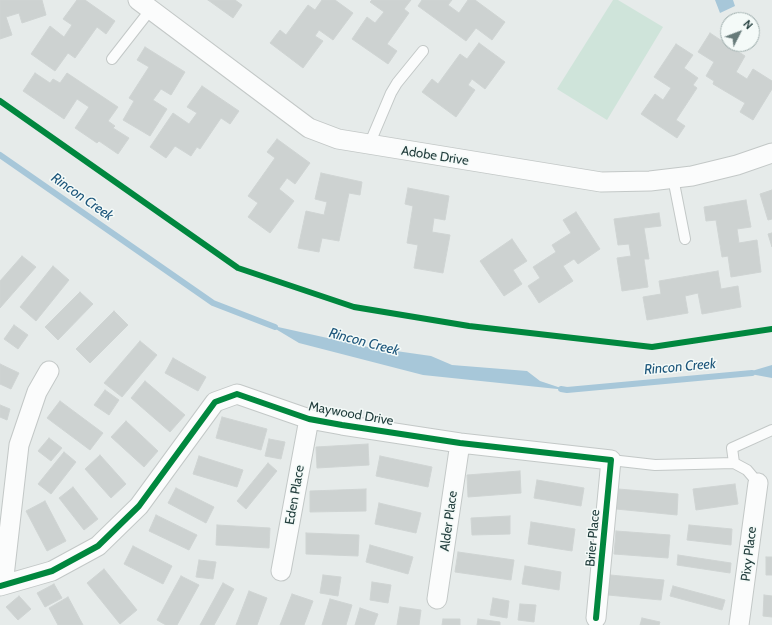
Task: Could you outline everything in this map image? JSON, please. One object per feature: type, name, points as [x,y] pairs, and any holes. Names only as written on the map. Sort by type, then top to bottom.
[{"type":"street","name":"Adobe Drive","points":[[145,5],[308,128],[338,139],[601,182],[650,181],[692,176],[729,167],[772,153]]},
{"type":"street","points":[[2,585],[19,445],[37,392],[49,371]]},
{"type":"street","name":"Maywood Drive","points":[[2,585],[52,571],[98,546],[139,506],[215,402],[237,394],[308,419],[460,443],[611,460]]},
{"type":"street","name":"Eden Place","points":[[281,571],[308,419]]},
{"type":"street","name":"Alder Place","points":[[437,599],[460,443]]},
{"type":"street","name":"Brier Place","points":[[596,618],[611,460]]},
{"type":"street","name":"Pixy Place","points":[[739,625],[758,483]]},
{"type":"lane","points":[[112,59],[145,5]]},
{"type":"lane","points":[[369,145],[391,93],[423,51]]},
{"type":"lane","points":[[674,178],[685,239]]},
{"type":"lane","points":[[734,463],[732,448],[772,430]]},
{"type":"lane","points":[[611,460],[655,465],[734,463],[747,470],[758,483]]},
{"type":"green space","points":[[613,0],[618,0],[663,27],[607,120],[557,89]]},
{"type":"water","points":[[715,0],[733,0],[735,6],[720,13]]},
{"type":"water","points":[[269,325],[368,347],[431,356],[452,365],[527,371],[540,381],[567,390],[423,375],[299,343]]},
{"type":"water","points":[[772,365],[772,378],[745,373]]},
{"type":"building","points":[[0,0],[42,0],[46,15],[22,23],[19,13],[6,17],[12,35],[0,39]]},
{"type":"building","points":[[77,0],[85,0],[115,21],[106,34],[97,27],[75,58],[68,53],[55,71],[31,54],[50,26],[64,37],[72,25],[63,19]]},
{"type":"building","points":[[208,0],[235,0],[242,5],[233,18]]},
{"type":"building","points":[[322,0],[335,0],[353,13],[333,40],[319,30],[315,36],[323,41],[303,68],[270,43],[280,30],[286,35],[308,5],[315,10]]},
{"type":"building","points":[[372,0],[411,0],[404,9],[409,13],[387,44],[397,51],[388,64],[352,39],[367,17],[375,23],[384,12],[370,2]]},
{"type":"building","points":[[422,0],[452,0],[448,5],[459,13],[468,0],[475,0],[505,22],[492,40],[476,28],[466,41],[418,6]]},
{"type":"building","points":[[710,33],[720,40],[720,52],[739,52],[745,56],[736,72],[747,79],[753,69],[772,81],[772,89],[753,120],[740,112],[745,103],[713,84],[714,81],[706,76],[714,62],[698,52]]},
{"type":"building","points":[[479,43],[505,62],[485,89],[472,79],[468,85],[475,90],[456,117],[422,92],[432,79],[438,84],[460,54],[467,59]]},
{"type":"building","points":[[676,44],[693,55],[684,68],[698,78],[693,85],[697,88],[676,120],[685,126],[677,138],[641,114],[655,94],[663,100],[671,88],[654,77]]},
{"type":"building","points":[[145,47],[185,72],[171,95],[161,89],[153,100],[167,109],[150,136],[123,120],[134,101],[129,98],[149,67],[137,60]]},
{"type":"building","points":[[35,73],[50,83],[53,79],[60,83],[67,73],[118,107],[108,121],[115,126],[113,128],[129,138],[118,154],[99,141],[97,143],[75,128],[89,107],[77,99],[64,119],[23,91]]},
{"type":"building","points":[[202,86],[239,111],[230,124],[221,118],[200,149],[197,147],[191,156],[175,146],[166,158],[150,147],[173,113],[189,124],[197,113],[187,107]]},
{"type":"building","points":[[277,139],[310,163],[295,184],[287,178],[279,189],[294,201],[270,233],[248,217],[258,203],[248,196],[275,158],[267,152]]},
{"type":"building","points":[[321,173],[362,182],[360,195],[349,193],[339,241],[322,238],[319,252],[298,248],[306,211],[324,215],[327,202],[315,199]]},
{"type":"building","points":[[408,188],[449,196],[445,220],[434,218],[432,232],[450,235],[443,273],[414,268],[418,245],[407,243],[413,206],[405,204]]},
{"type":"building","points":[[772,190],[772,219],[768,220],[760,194]]},
{"type":"building","points":[[746,200],[751,227],[737,229],[739,243],[757,240],[761,272],[731,277],[728,256],[722,257],[716,220],[706,221],[704,207]]},
{"type":"building","points":[[576,212],[600,249],[578,264],[574,259],[563,266],[573,281],[539,303],[528,286],[540,278],[533,267],[556,252],[552,245],[571,233],[563,220]]},
{"type":"building","points":[[659,213],[661,226],[644,228],[649,259],[644,259],[648,287],[622,291],[617,258],[631,256],[629,244],[618,245],[614,219]]},
{"type":"building","points":[[772,233],[772,247],[768,234]]},
{"type":"building","points":[[512,239],[527,261],[513,270],[522,284],[504,296],[480,261]]},
{"type":"building","points":[[22,256],[36,267],[0,308],[0,281]]},
{"type":"building","points":[[53,266],[69,280],[36,321],[20,307]]},
{"type":"building","points":[[718,271],[721,289],[738,286],[741,307],[702,314],[698,293],[685,296],[688,313],[647,320],[643,297],[661,294],[659,281]]},
{"type":"building","points":[[80,292],[93,304],[58,340],[45,327]]},
{"type":"building","points":[[114,311],[128,325],[90,363],[76,349]]},
{"type":"building","points":[[14,325],[28,335],[18,349],[4,339]]},
{"type":"building","points":[[140,341],[157,355],[122,397],[104,383]]},
{"type":"building","points":[[173,358],[206,377],[198,391],[165,373]]},
{"type":"building","points":[[0,364],[19,373],[11,389],[0,384]]},
{"type":"building","points":[[145,381],[185,415],[170,432],[131,398]]},
{"type":"building","points":[[105,390],[119,400],[109,415],[94,405]]},
{"type":"building","points":[[60,401],[103,433],[90,450],[47,418]]},
{"type":"building","points":[[0,405],[10,409],[7,420],[0,417]]},
{"type":"building","points":[[222,417],[267,429],[261,450],[216,438]]},
{"type":"building","points":[[126,421],[158,451],[144,467],[111,437]]},
{"type":"building","points":[[49,438],[62,448],[51,461],[38,451]]},
{"type":"building","points":[[269,439],[285,442],[281,459],[265,456]]},
{"type":"building","points":[[368,444],[369,465],[317,468],[316,447]]},
{"type":"building","points":[[64,452],[76,462],[51,494],[38,484]]},
{"type":"building","points":[[100,455],[126,484],[111,498],[85,469]]},
{"type":"building","points":[[199,456],[243,470],[237,487],[193,474]]},
{"type":"building","points":[[380,456],[432,467],[428,487],[376,476]]},
{"type":"building","points":[[268,463],[277,471],[246,509],[237,501]]},
{"type":"building","points":[[520,471],[521,493],[468,497],[467,475]]},
{"type":"building","points":[[537,480],[584,488],[581,506],[534,498]]},
{"type":"building","points":[[735,484],[738,504],[696,510],[693,489]]},
{"type":"building","points":[[73,487],[98,519],[84,530],[59,498]]},
{"type":"building","points":[[176,488],[214,507],[206,523],[168,503]]},
{"type":"building","points":[[366,489],[366,511],[310,512],[310,491]]},
{"type":"building","points":[[618,489],[678,494],[677,515],[616,509]]},
{"type":"building","points":[[45,501],[66,541],[47,551],[26,511]]},
{"type":"building","points":[[379,503],[421,513],[416,533],[375,524]]},
{"type":"building","points":[[156,515],[197,535],[189,550],[149,531]]},
{"type":"building","points":[[510,516],[510,534],[472,535],[471,518]]},
{"type":"building","points":[[531,522],[575,529],[572,551],[528,544]]},
{"type":"building","points":[[217,525],[270,528],[269,548],[216,545]]},
{"type":"building","points":[[689,525],[732,529],[731,545],[687,540]]},
{"type":"building","points":[[616,531],[670,535],[668,558],[614,554]]},
{"type":"building","points":[[306,533],[359,535],[358,556],[306,554]]},
{"type":"building","points":[[370,545],[413,557],[408,574],[366,562]]},
{"type":"building","points":[[133,546],[172,566],[163,584],[124,564]]},
{"type":"building","points":[[458,552],[514,560],[511,580],[455,572]]},
{"type":"building","points":[[678,555],[731,563],[730,573],[677,565]]},
{"type":"building","points":[[766,557],[772,557],[772,575],[766,575]]},
{"type":"building","points":[[199,560],[216,562],[213,579],[196,577]]},
{"type":"building","points":[[525,566],[561,572],[559,590],[522,584]]},
{"type":"building","points":[[104,569],[137,610],[120,624],[87,583]]},
{"type":"building","points":[[323,575],[341,577],[338,596],[320,593]]},
{"type":"building","points":[[610,575],[664,580],[661,600],[608,595]]},
{"type":"building","points":[[181,576],[199,585],[177,625],[166,625],[157,620]]},
{"type":"building","points":[[372,582],[391,585],[388,603],[370,600]]},
{"type":"building","points":[[223,583],[234,589],[214,625],[200,625]]},
{"type":"building","points":[[54,584],[62,598],[45,607],[37,593]]},
{"type":"building","points":[[673,586],[725,600],[722,610],[670,596]]},
{"type":"building","points":[[249,591],[267,598],[257,625],[236,625]]},
{"type":"building","points":[[292,594],[313,601],[304,625],[280,625]]},
{"type":"building","points":[[764,595],[772,596],[772,617],[763,616]]},
{"type":"building","points":[[19,596],[31,609],[18,620],[6,607]]},
{"type":"building","points":[[68,597],[83,625],[58,625],[49,608]]},
{"type":"building","points":[[493,598],[509,601],[507,618],[490,615]]},
{"type":"building","points":[[330,599],[352,605],[346,625],[322,625]]},
{"type":"building","points":[[520,604],[536,605],[534,622],[518,620]]},
{"type":"building","points":[[400,607],[421,610],[419,625],[397,625]]},
{"type":"building","points":[[360,608],[378,614],[374,625],[355,625]]},
{"type":"building","points":[[642,618],[660,622],[659,625],[640,625]]},
{"type":"building","points":[[443,619],[460,619],[460,625],[442,625]]},
{"type":"building","points":[[478,619],[500,622],[500,625],[477,625]]},
{"type":"waterway","name":"Rincon Creek","points":[[0,155],[213,303],[275,327]]},
{"type":"waterway","name":"Rincon Creek","points":[[561,389],[567,390],[752,373]]},
{"type":"cycle path","points":[[0,101],[238,268],[354,307],[469,326],[652,347],[772,329]]},
{"type":"cycle path","points":[[0,586],[52,571],[98,546],[139,506],[215,402],[237,394],[309,419],[342,425],[460,443],[611,460],[596,618]]}]
